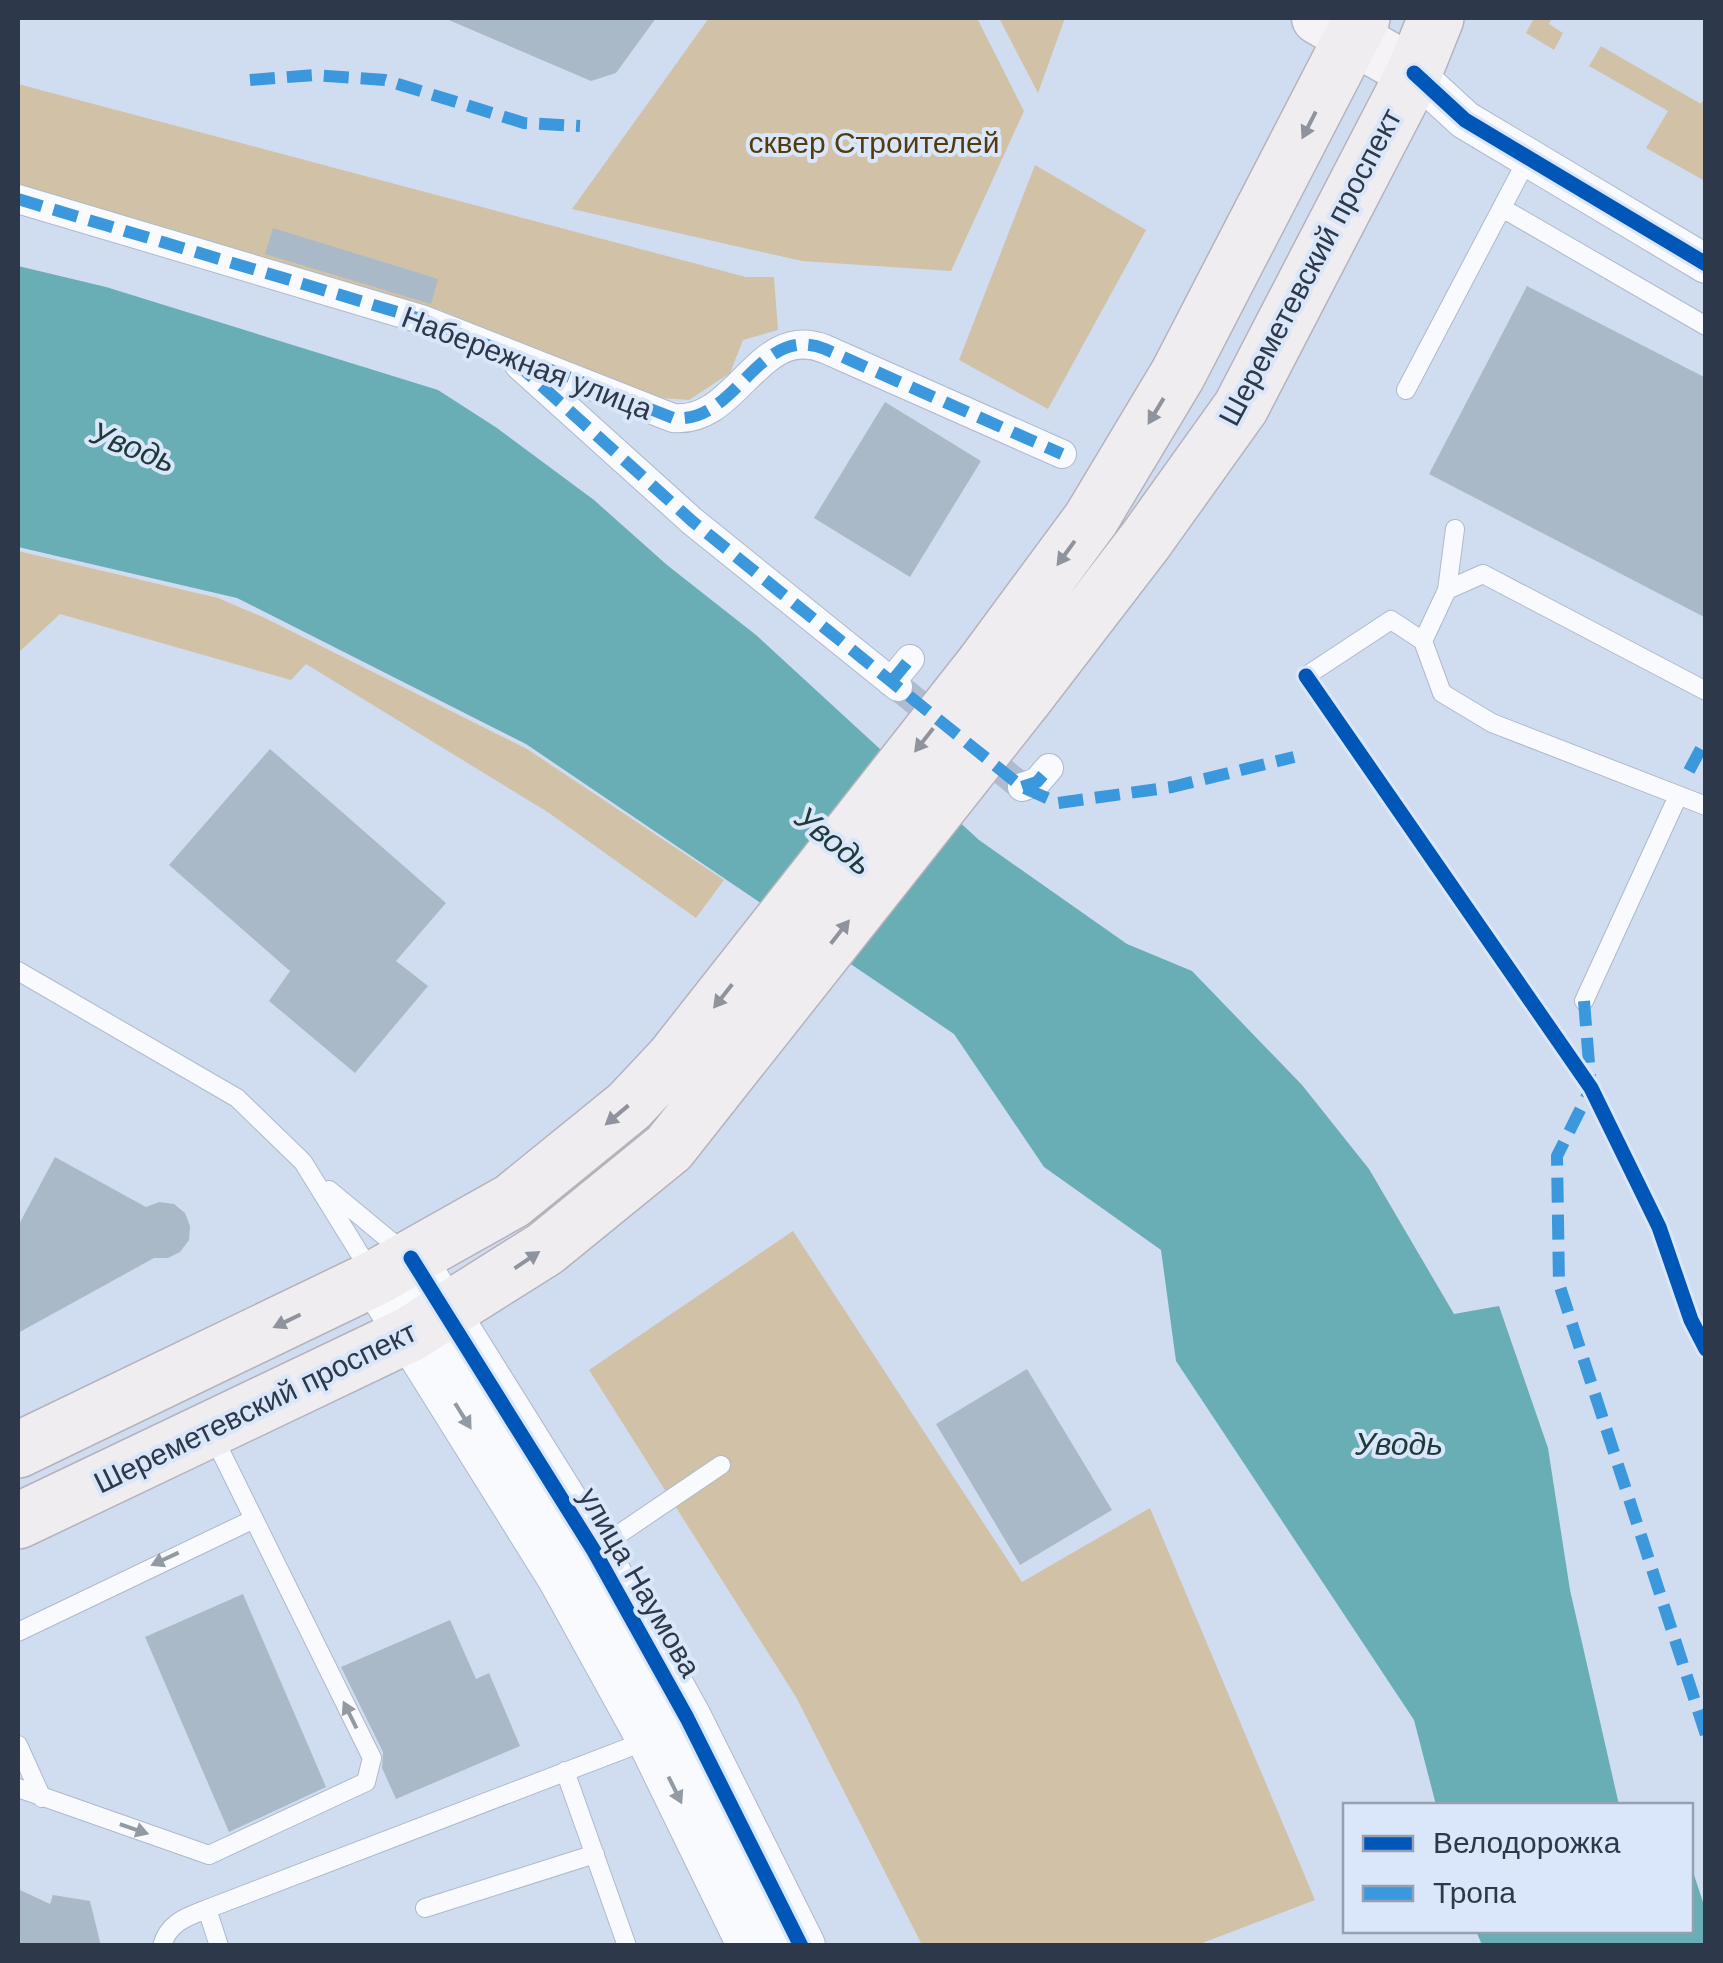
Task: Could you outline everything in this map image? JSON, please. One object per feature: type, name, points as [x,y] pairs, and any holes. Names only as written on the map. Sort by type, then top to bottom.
[{"type":"main road","name":"Шереметевский проспект","points":[[18,1522],[428,1323],[545,1249],[669,1148],[694,1074],[1024,699],[1146,540],[1241,406],[1414,73],[1436,18]]},
{"type":"main road","points":[[18,1450],[393,1268],[512,1201],[629,1106],[694,1074],[1091,519],[1178,374],[1345,24],[1414,73]]},
{"type":"street","points":[[1414,73],[1466,120],[1706,264]]},
{"type":"street","name":"Набережная улица","points":[[18,199],[424,320],[666,416],[681,419],[709,412],[780,348],[802,342],[1062,454]]},
{"type":"street","points":[[503,351],[692,521],[894,684],[910,659]]},
{"type":"street","points":[[1022,787],[1037,782],[1048,768]]},
{"type":"street","name":"улица Наумова","points":[[393,1268],[428,1323],[594,1551],[687,1718],[800,1946]]},
{"type":"street","name":"улица Наумова","points":[[428,1323],[651,1739],[752,1946]]},
{"type":"lane","points":[[1406,390],[1528,158]]},
{"type":"lane","points":[[1502,208],[1706,326]]},
{"type":"lane","points":[[1423,641],[1448,590],[1455,529]]},
{"type":"lane","points":[[1448,590],[1482,574],[1706,691]]},
{"type":"lane","points":[[1306,676],[1391,620],[1423,641],[1442,693],[1492,723],[1706,806]]},
{"type":"lane","points":[[1584,1001],[1678,796]]},
{"type":"lane","points":[[18,971],[238,1098],[303,1162],[393,1268]]},
{"type":"lane","points":[[317,1180],[393,1268]]},
{"type":"lane","points":[[18,1788],[209,1855],[366,1782],[372,1758],[210,1429]]},
{"type":"lane","points":[[594,1551],[721,1464]]},
{"type":"lane","points":[[18,1632],[254,1519]]},
{"type":"lane","points":[[162,1946],[162,1940],[178,1920],[651,1739]]},
{"type":"lane","points":[[18,1745],[42,1798]]},
{"type":"lane","points":[[566,1772],[627,1946]]},
{"type":"lane","points":[[425,1908],[595,1854]]},
{"type":"lane","points":[[207,1909],[219,1946]]},
{"type":"green space","name":"сквер Строителей","points":[[709,18],[977,18],[1024,111],[951,271],[802,261],[572,209]]},
{"type":"green space","points":[[999,18],[1065,18],[1038,93]]},
{"type":"green space","points":[[1534,18],[1552,18],[1549,24],[1563,33],[1554,50],[1526,33]]},
{"type":"green space","points":[[1601,46],[1701,104],[1705,97],[1705,181],[1646,148],[1668,111],[1589,66]]},
{"type":"green space","points":[[18,84],[746,277],[774,277],[778,330],[743,340],[730,373],[689,400],[645,397],[440,310],[18,185]]},
{"type":"green space","points":[[1035,165],[1146,230],[1048,409],[959,360]]},
{"type":"green space","points":[[18,551],[218,598],[265,618],[527,749],[724,880],[696,918],[549,813],[306,664],[291,680],[60,614],[18,653]]},
{"type":"green space","points":[[793,1231],[1022,1582],[1150,1508],[1315,1900],[1197,1945],[922,1945],[796,1697],[589,1370]]},
{"type":"water","name":"Уводь","points":[[18,266],[106,287],[438,390],[594,500],[667,565],[756,635],[979,840],[1127,944],[1192,971],[1302,1085],[1369,1169],[1454,1314],[1499,1306],[1548,1448],[1570,1590],[1619,1803],[1435,1803],[1414,1720],[1176,1361],[1161,1250],[1044,1167],[954,1034],[526,744],[237,598],[18,547]]},
{"type":"water","points":[[1693,1872],[1705,1908],[1705,1945],[1482,1945],[1477,1933],[1693,1933]]},
{"type":"building","points":[[444,18],[656,18],[616,73],[591,81]]},
{"type":"building","points":[[273,228],[438,279],[431,304],[265,254]]},
{"type":"building","points":[[1527,286],[1706,378],[1706,618],[1429,474]]},
{"type":"building","points":[[885,402],[981,461],[910,577],[814,518]]},
{"type":"building","points":[[270,749],[446,903],[396,961],[428,986],[355,1073],[269,1001],[290,971],[169,865]]},
{"type":"building","points":[[55,1157],[146,1207],[159,1202],[174,1204],[185,1213],[190,1226],[189,1240],[180,1252],[168,1258],[154,1258],[18,1333],[18,1226]]},
{"type":"building","points":[[1027,1369],[1112,1510],[1020,1565],[936,1424]]},
{"type":"building","points":[[243,1594],[326,1787],[229,1832],[145,1637]]},
{"type":"building","points":[[450,1620],[476,1679],[489,1673],[520,1746],[396,1799],[382,1768],[383,1752],[341,1667]]},
{"type":"building","points":[[18,1889],[50,1904],[53,1895],[90,1901],[101,1946],[18,1946]]},
{"type":"tunnel","points":[[898,687],[1022,787]]},
{"type":"marked path","points":[[250,80],[314,75],[385,80],[524,123],[580,126]]},
{"type":"marked path","points":[[18,199],[424,320],[673,418],[695,416],[714,406],[764,361],[782,349],[802,344],[825,349],[1062,454]]},
{"type":"marked path","points":[[514,361],[692,521],[1022,787],[1058,803],[1172,787],[1294,757]]},
{"type":"marked path","points":[[891,682],[910,659]]},
{"type":"marked path","points":[[1689,771],[1706,739]]},
{"type":"marked path","points":[[1022,787],[1037,782],[1049,768]]},
{"type":"marked path","points":[[1584,1001],[1591,1088],[1557,1156],[1559,1284],[1706,1735]]},
{"type":"cycle path","points":[[1414,73],[1465,120],[1706,264]]},
{"type":"cycle path","points":[[1306,676],[1591,1088],[1659,1227],[1691,1320],[1706,1349]]},
{"type":"cycle path","points":[[411,1258],[594,1551],[687,1718],[801,1946]]}]
